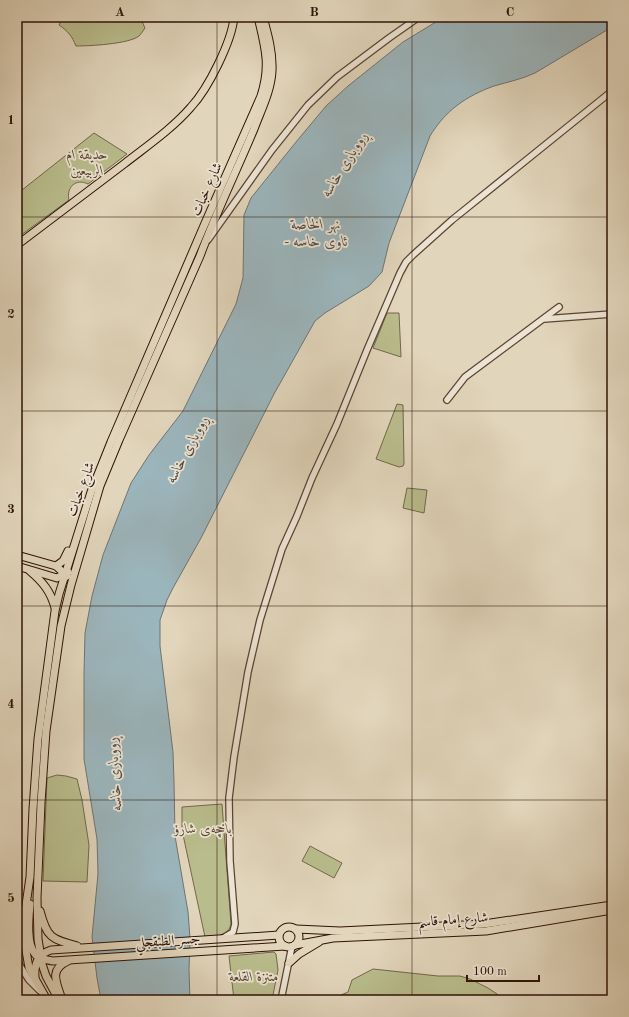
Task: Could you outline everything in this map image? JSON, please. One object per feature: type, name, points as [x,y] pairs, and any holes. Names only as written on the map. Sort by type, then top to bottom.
[{"type":"main road","points":[[17,245],[185,114],[199,97],[213,75],[231,33],[234,17]]},
{"type":"main road","name":"شارع خبات","points":[[66,573],[73,566],[84,515],[114,435],[261,96],[267,71],[268,49],[258,17]]},
{"type":"main road","name":"شارع خبات","points":[[45,997],[29,968],[27,961],[24,918],[30,877],[38,739],[55,611],[65,581],[73,566],[103,479],[243,156],[269,91],[272,70],[264,17]]},
{"type":"main road","points":[[56,566],[65,559],[79,520],[84,515]]},
{"type":"main road","points":[[17,555],[56,566],[66,573],[65,581],[17,566]]},
{"type":"main road","points":[[27,569],[48,589],[52,596],[55,611]]},
{"type":"main road","name":"شارع خبات","points":[[40,959],[37,898],[41,803],[46,731],[61,626],[65,581]]},
{"type":"main road","points":[[30,877],[30,938],[32,950],[40,959],[46,976],[59,1000]]},
{"type":"main road","points":[[37,898],[45,927],[50,935],[59,941],[84,948]]},
{"type":"main road","name":"شارع إمام قاسم","points":[[296,929],[340,931],[484,924],[612,905]]},
{"type":"main road","name":"شارع إمام قاسم","points":[[294,946],[323,939],[486,931],[612,910]]},
{"type":"main road","points":[[17,932],[24,918]]},
{"type":"main road","points":[[286,927],[296,929],[299,938],[294,946],[285,946],[281,943],[279,935],[281,930],[286,927]]},
{"type":"main road","name":"جسر الطبقجلي","points":[[40,959],[51,950],[279,935]]},
{"type":"main road","points":[[289,964],[299,954],[323,939]]},
{"type":"main road","name":"جسر الطبقجلي","points":[[40,959],[53,961],[285,946]]},
{"type":"main road","points":[[35,978],[35,966],[40,959]]},
{"type":"main road","points":[[62,1000],[56,971],[62,964],[71,960]]},
{"type":"street","points":[[204,245],[272,150],[308,105],[340,74],[419,17]]},
{"type":"street","points":[[221,939],[231,934],[234,930],[235,924],[230,861],[229,798],[248,672],[260,620],[282,549],[337,424],[378,322],[400,273],[406,262],[452,220],[612,91]]},
{"type":"street","points":[[447,400],[465,377],[559,307]]},
{"type":"street","points":[[543,319],[612,314]]},
{"type":"street","points":[[281,1000],[294,946]]},
{"type":"street","points":[[17,961],[29,980],[45,997]]},
{"type":"green space","points":[[63,17],[140,17],[145,28],[139,36],[127,41],[90,46],[76,46],[73,39],[65,29],[59,25]]},
{"type":"green space","name":"حديقة ام الربيعين","points":[[94,133],[127,154],[88,184],[80,182],[73,185],[69,191],[69,200],[17,238],[17,194]]},
{"type":"green space","points":[[387,313],[399,313],[401,357],[373,348]]},
{"type":"green space","points":[[397,404],[403,405],[404,464],[403,466],[399,467],[376,459]]},
{"type":"green space","points":[[407,488],[427,490],[424,513],[403,508]]},
{"type":"green space","points":[[57,775],[77,779],[89,845],[87,882],[43,881],[47,778]]},
{"type":"green space","name":"باخچەی شارۆ","points":[[222,804],[231,924],[230,928],[225,934],[205,937],[182,830],[182,807]]},
{"type":"green space","points":[[310,846],[342,863],[334,878],[302,861]]},
{"type":"green space","name":"متنزة القلعة","points":[[274,952],[276,954],[278,970],[272,1000],[234,1000],[229,956]]},
{"type":"green space","points":[[373,969],[438,976],[460,976],[488,988],[506,1000],[340,1000],[341,995],[348,992],[352,980]]},
{"type":"water","name":"نهر الخاصة - ئاوی خاسە","points":[[444,17],[612,17],[612,27],[535,73],[494,86],[474,95],[457,105],[442,119],[430,136],[389,243],[382,272],[369,286],[325,313],[315,321],[274,394],[201,538],[173,588],[160,620],[160,646],[173,752],[175,836],[188,912],[190,938],[190,1000],[101,1000],[92,937],[98,874],[97,839],[84,759],[84,673],[85,633],[92,596],[103,555],[131,483],[149,455],[183,411],[236,304],[243,278],[244,215],[251,198],[326,106],[348,86],[403,42]]},
{"type":"water label","name":"ڕووباری خاسە","points":[[344,164]]},
{"type":"water label","name":"ڕووباری خاسە","points":[[187,449]]},
{"type":"water label","name":"ڕووباری خاسە","points":[[114,774]]}]
